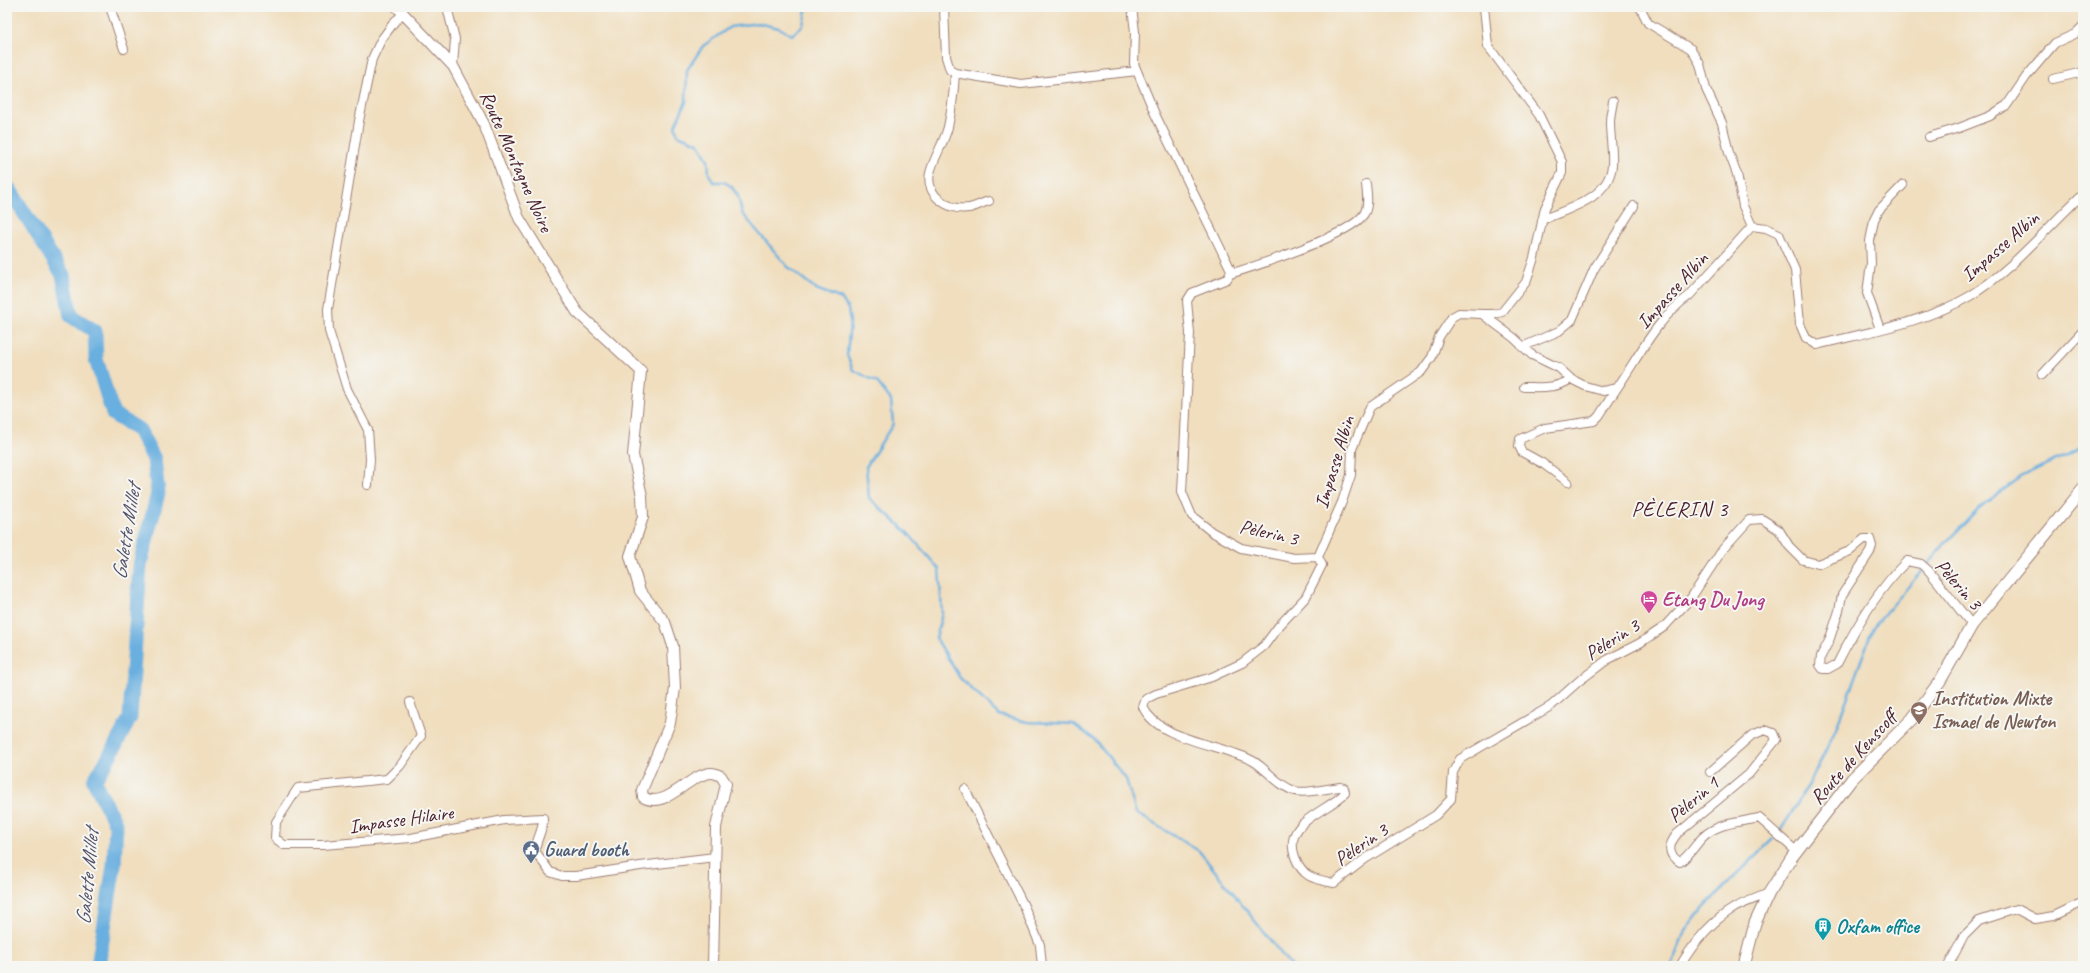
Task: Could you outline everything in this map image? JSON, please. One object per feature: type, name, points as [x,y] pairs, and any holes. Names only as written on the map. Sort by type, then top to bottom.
[{"type":"main road","name":"Route de Kenscoff","points":[[1744,966],[1755,923],[1769,893],[1796,851],[1852,779],[1912,719],[1940,681],[1972,625],[2083,489]]},
{"type":"street","points":[[110,7],[124,48]]},
{"type":"street","points":[[447,7],[455,39],[453,66]]},
{"type":"street","points":[[944,7],[946,57],[950,70],[955,73],[1021,84],[1137,71]]},
{"type":"street","points":[[1132,7],[1135,32],[1134,64],[1155,114],[1231,270],[1230,274]]},
{"type":"street","name":"Impasse Albin","points":[[1318,557],[1342,502],[1351,474],[1352,450],[1370,407],[1421,372],[1432,357],[1439,337],[1452,317],[1463,312],[1494,314],[1502,312],[1526,282],[1545,208],[1562,174],[1562,162],[1539,115],[1488,46],[1484,7]]},
{"type":"street","points":[[1640,7],[1648,23],[1691,49],[1700,64],[1706,89],[1722,123],[1729,153],[1737,174],[1743,206],[1752,226]]},
{"type":"street","points":[[368,485],[370,459],[368,430],[347,389],[329,331],[328,309],[358,121],[372,59],[384,35],[395,21],[400,11]]},
{"type":"street","name":"Route Montagne Noire","points":[[400,11],[453,66],[484,124],[519,218],[577,312],[641,371],[633,455],[642,496],[643,517],[630,556],[640,591],[665,622],[673,646],[675,688],[670,723],[642,790],[643,797],[649,800],[660,800],[697,778],[712,773],[721,776],[726,784],[716,827],[713,966]]},
{"type":"street","points":[[1929,137],[1959,128],[1990,116],[2007,105],[2026,77],[2055,43],[2075,34],[2083,26]]},
{"type":"street","points":[[2053,79],[2083,72]]},
{"type":"street","points":[[955,73],[953,98],[948,127],[930,174],[930,185],[934,196],[942,202],[952,206],[969,208],[989,201]]},
{"type":"street","points":[[1542,220],[1585,201],[1601,190],[1607,183],[1612,166],[1610,120],[1613,101]]},
{"type":"street","name":"Pèlerin 3","points":[[1366,184],[1367,206],[1364,214],[1349,227],[1275,261],[1230,274],[1227,279],[1192,293],[1187,301],[1190,333],[1182,492],[1192,516],[1212,532],[1241,548],[1294,558],[1318,557],[1322,566],[1306,597],[1278,627],[1264,646],[1242,663],[1212,677],[1156,694],[1146,699],[1143,707],[1148,718],[1174,734],[1254,762],[1273,777],[1295,791],[1340,786],[1344,788],[1345,793],[1339,800],[1302,823],[1294,834],[1292,848],[1299,867],[1310,878],[1334,883],[1365,859],[1436,815],[1451,799],[1453,772],[1460,759],[1551,706],[1579,681],[1607,660],[1640,643],[1664,627],[1691,598],[1723,549],[1749,520],[1762,518],[1779,530],[1789,546],[1803,560],[1818,564],[1850,551],[1864,539],[1870,539],[1872,546],[1870,552],[1842,595],[1829,642],[1821,656],[1820,665],[1823,669],[1828,669],[1837,664],[1862,620],[1895,573],[1907,561],[1920,564],[1929,571],[1972,625]]},
{"type":"street","points":[[1880,329],[1867,293],[1871,264],[1870,241],[1874,220],[1879,210],[1903,185]]},
{"type":"street","name":"Impasse Albin","points":[[1568,482],[1542,463],[1522,452],[1519,446],[1520,439],[1545,428],[1594,421],[1599,416],[1665,318],[1678,304],[1689,296],[1752,226],[1766,228],[1779,234],[1795,270],[1800,324],[1806,338],[1816,345],[1923,317],[1970,296],[1996,277],[2035,242],[2083,194]]},
{"type":"street","points":[[1522,347],[1559,331],[1572,320],[1594,269],[1634,206]]},
{"type":"street","points":[[1482,314],[1514,338],[1532,355],[1559,368],[1570,379],[1585,386],[1602,391],[1617,388]]},
{"type":"street","points":[[2042,375],[2083,331]]},
{"type":"street","points":[[1524,387],[1549,388],[1562,385],[1570,379]]},
{"type":"street","name":"Impasse Hilaire","points":[[410,702],[422,736],[400,766],[387,779],[298,788],[276,822],[275,838],[284,845],[323,845],[411,838],[504,820],[543,818],[544,825],[536,839],[535,851],[550,872],[562,876],[576,876],[640,866],[715,857]]},
{"type":"street","name":"Pèlerin 1","points":[[1710,772],[1752,735],[1765,730],[1773,733],[1776,740],[1749,774],[1677,834],[1671,841],[1670,852],[1674,859],[1680,862],[1688,857],[1704,836],[1716,828],[1759,818],[1796,851]]},
{"type":"street","points":[[965,788],[1024,906],[1040,945],[1042,966]]},
{"type":"street","points":[[1680,966],[1694,944],[1716,922],[1735,908],[1769,893]]},
{"type":"street","points":[[1948,966],[1964,936],[1980,921],[2016,908],[2035,919],[2054,916],[2083,902]]},
{"type":"waterway","points":[[809,7],[806,10],[803,25],[792,35],[779,28],[758,23],[730,27],[703,46],[687,70],[686,102],[675,126],[678,135],[698,143],[708,160],[709,174],[713,182],[724,182],[731,186],[738,196],[742,213],[787,266],[816,289],[842,299],[848,309],[850,322],[847,355],[853,370],[877,382],[891,400],[893,424],[866,467],[869,498],[907,532],[939,569],[942,613],[936,638],[960,678],[999,715],[1027,722],[1073,724],[1094,739],[1126,779],[1136,813],[1199,851],[1291,966]]},
{"type":"waterway","name":"Galette Millet","points":[[7,187],[63,275],[71,316],[95,331],[96,359],[113,414],[139,430],[154,459],[158,493],[140,565],[130,718],[108,759],[94,781],[116,825],[114,865],[98,966]]},
{"type":"waterway","points":[[1779,833],[1811,781],[1835,731],[1873,628],[1949,539],[1984,504],[2021,477],[2083,447]]},
{"type":"waterway","points":[[1671,966],[1685,931],[1705,906],[1773,839]]},
{"type":"place","name":"Etang Du Jong","points":[[1649,614]]},
{"type":"place","name":"Institution Mixte Ismael de Newton","points":[[1919,725]]},
{"type":"place","name":"Guard booth","points":[[531,864]]},
{"type":"place","name":"Oxfam office","points":[[1823,941]]},
{"type":"district","name":"PÈLERIN 3","points":[[1680,509]]}]
